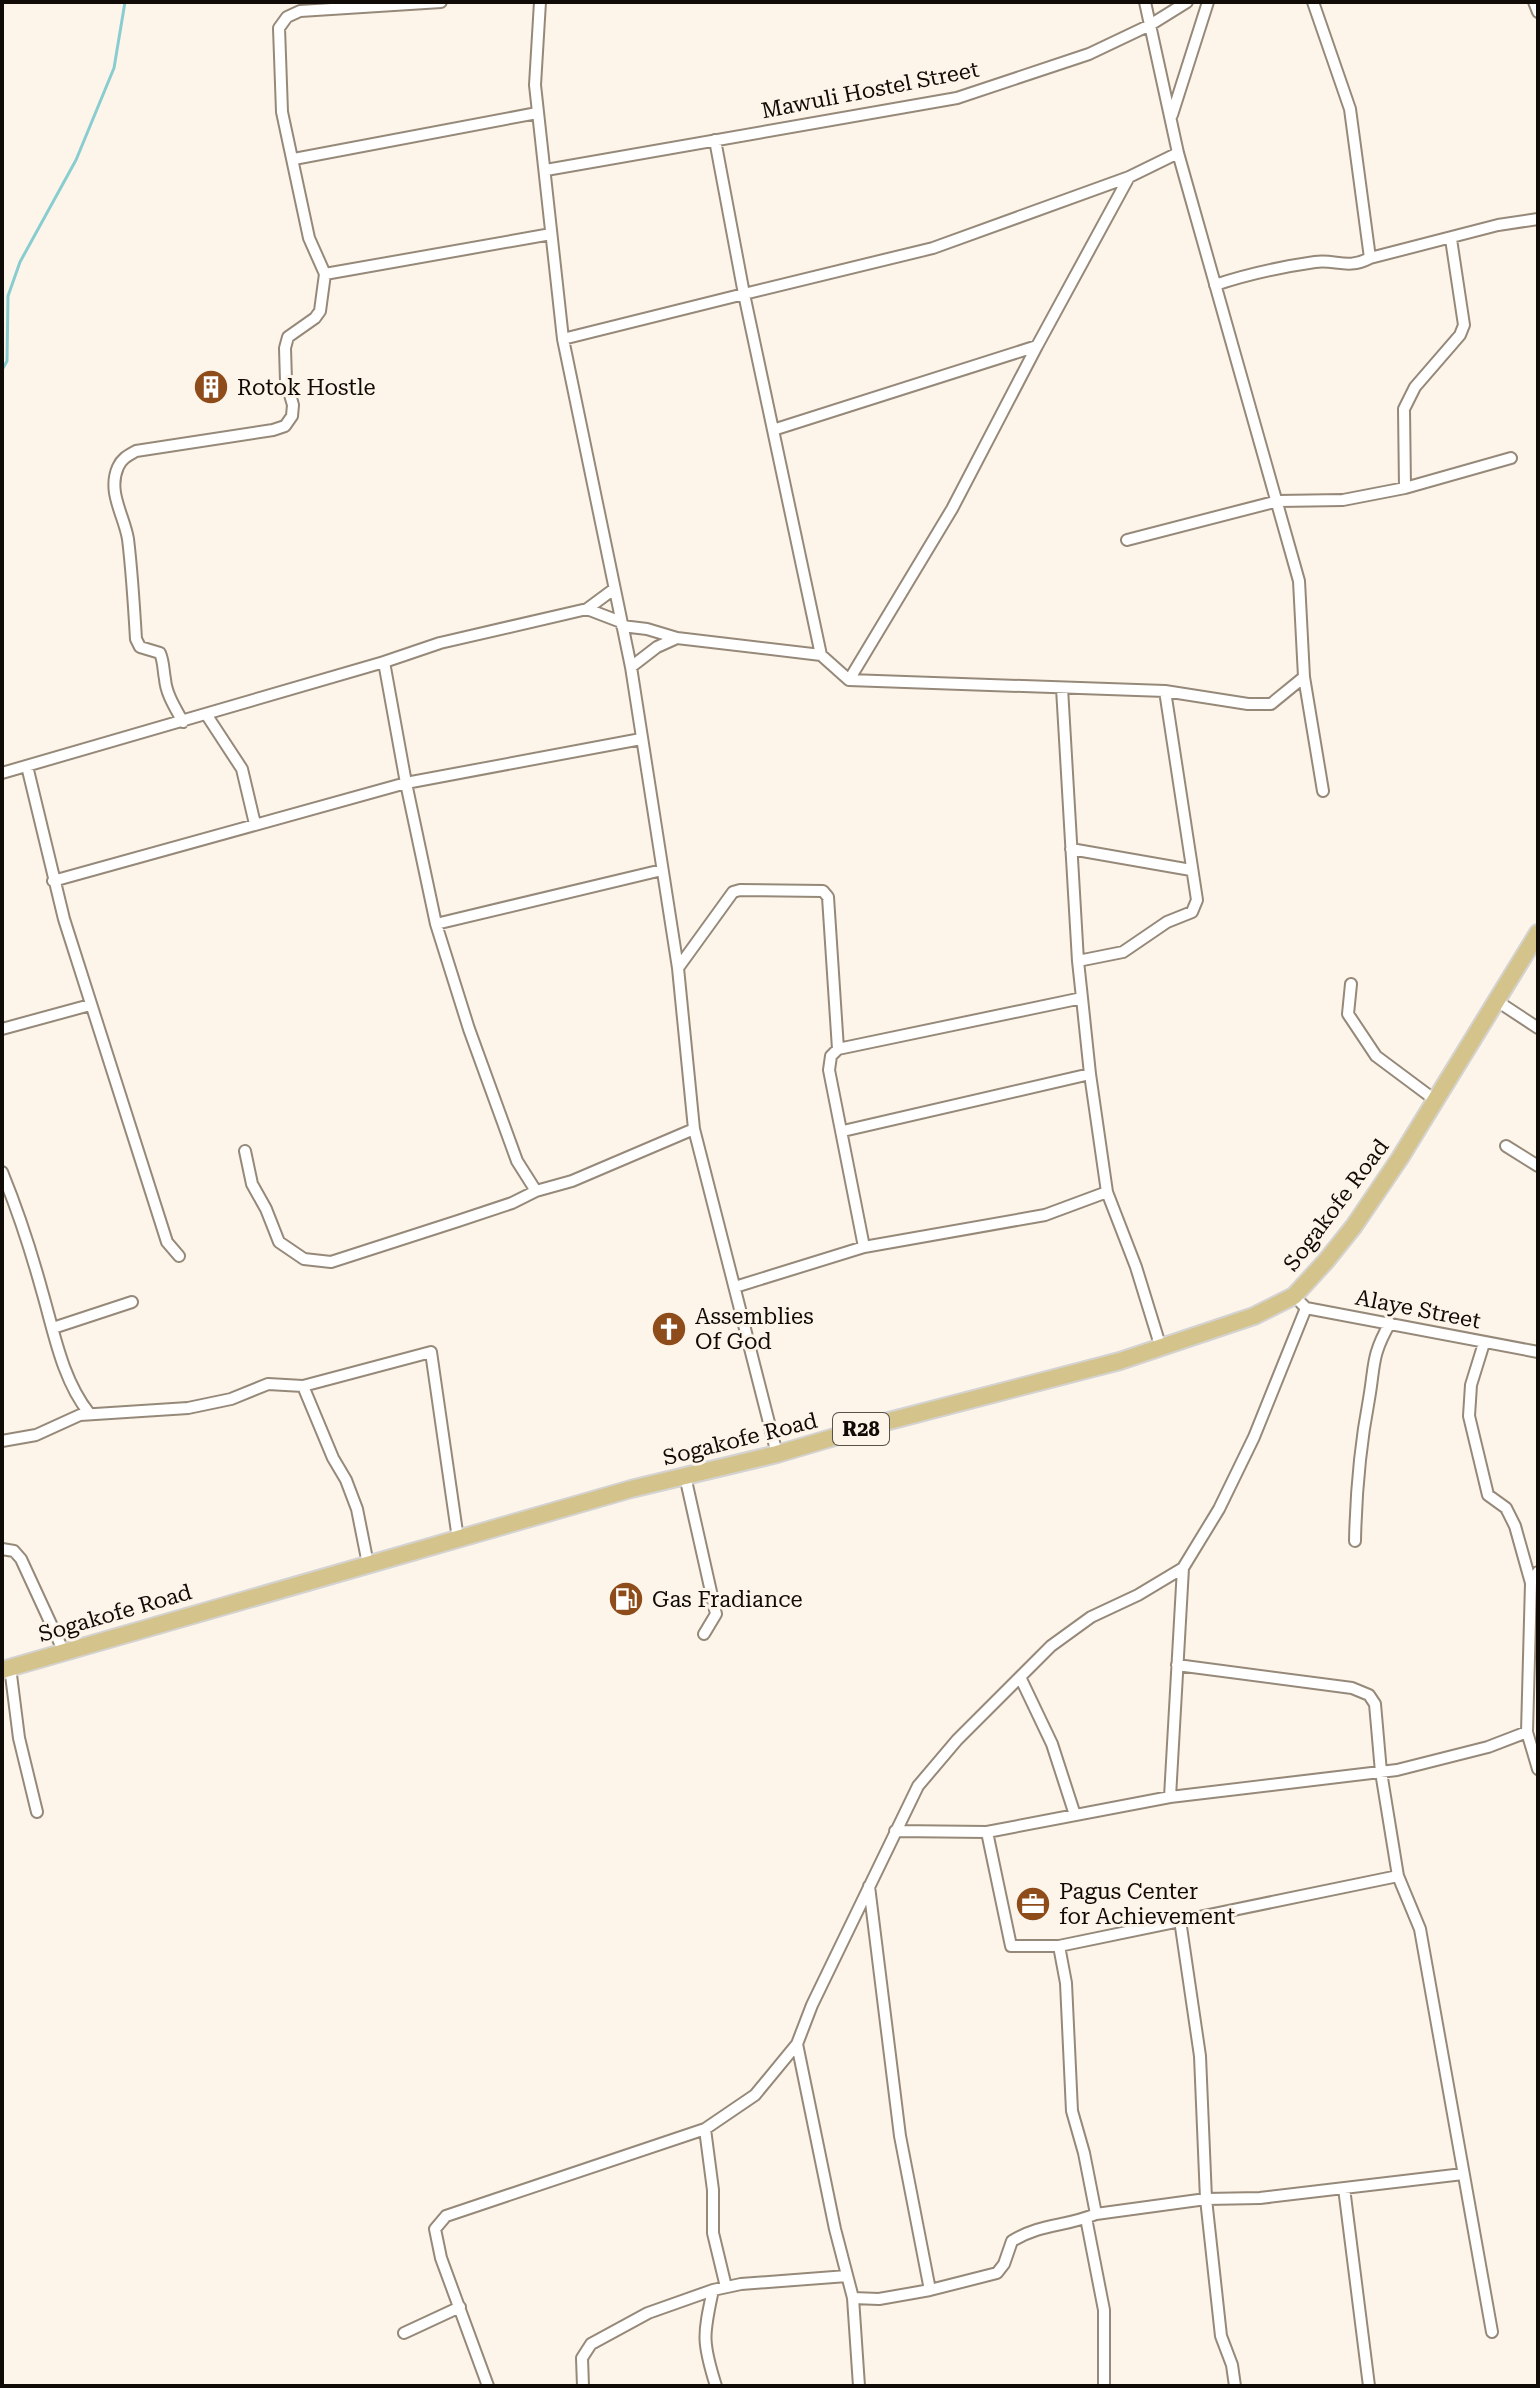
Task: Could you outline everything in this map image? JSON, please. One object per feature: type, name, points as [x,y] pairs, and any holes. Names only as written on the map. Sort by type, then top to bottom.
[{"type":"main road","name":"Sogakofe Road","points":[[6,1668],[631,1489],[777,1454],[889,1421],[1120,1361],[1300,1302],[1400,1158],[1538,933]]},
{"type":"street","points":[[183,722],[169,696],[160,653],[140,647],[136,639],[127,534],[115,491],[118,467],[125,456],[136,451],[220,440],[285,426],[292,416],[285,348],[288,337],[320,311],[325,274],[309,238],[282,112],[279,28],[287,17],[300,11],[441,2]]},
{"type":"street","points":[[540,2],[535,85],[563,339],[631,667],[678,968],[694,1129],[777,1454]]},
{"type":"street","points":[[1145,2],[1178,153],[1299,581],[1304,677],[1323,791]]},
{"type":"street","name":"Mawuli Hostel Street","points":[[546,170],[957,98],[1089,54],[1150,25],[1187,2]]},
{"type":"street","points":[[1171,118],[1208,2]]},
{"type":"street","points":[[1313,2],[1350,109],[1370,258]]},
{"type":"street","points":[[1534,2],[1538,12]]},
{"type":"street","points":[[294,159],[537,113]]},
{"type":"street","points":[[715,140],[744,294],[821,655]]},
{"type":"street","points":[[563,339],[933,248],[1129,177],[1178,153]]},
{"type":"street","points":[[849,680],[952,509],[1129,177]]},
{"type":"street","points":[[1215,285],[1251,273],[1320,261],[1359,264],[1370,258],[1498,225],[1538,219]]},
{"type":"street","points":[[325,274],[551,234]]},
{"type":"street","points":[[1405,488],[1404,409],[1415,387],[1460,335],[1464,325],[1451,239]]},
{"type":"street","points":[[773,430],[1037,346]]},
{"type":"street","points":[[1127,540],[1278,501],[1343,500],[1405,488],[1511,458]]},
{"type":"street","points":[[2,773],[183,722],[440,643],[587,609],[614,589]]},
{"type":"street","points":[[587,609],[621,624],[677,638],[821,655],[849,680],[1165,691],[1248,704],[1271,704],[1304,677]]},
{"type":"street","points":[[631,667],[657,647],[677,638]]},
{"type":"street","points":[[384,662],[436,924],[469,1029],[517,1161],[536,1191]]},
{"type":"street","points":[[1062,688],[1078,961],[1107,1192],[1136,1267],[1161,1348]]},
{"type":"street","points":[[1078,961],[1123,952],[1167,922],[1192,912],[1197,900],[1165,691]]},
{"type":"street","points":[[206,714],[242,769],[255,824]]},
{"type":"street","points":[[53,881],[406,783],[641,739]]},
{"type":"street","points":[[27,766],[53,881],[90,1005],[167,1242],[179,1256]]},
{"type":"street","points":[[1071,849],[1191,870]]},
{"type":"street","points":[[436,924],[662,870]]},
{"type":"street","points":[[678,968],[733,892],[823,891],[828,897],[838,1049]]},
{"type":"street","points":[[1351,984],[1348,1014],[1376,1056],[1435,1100]]},
{"type":"street","points":[[864,1247],[829,1070],[831,1056],[838,1049],[1082,998]]},
{"type":"street","points":[[1497,1001],[1538,1028]]},
{"type":"street","points":[[2,1029],[90,1005]]},
{"type":"street","points":[[843,1131],[1090,1074]]},
{"type":"street","points":[[245,1151],[252,1184],[279,1242],[304,1259],[331,1262],[512,1203],[694,1129]]},
{"type":"street","points":[[1506,1146],[1538,1166]]},
{"type":"street","points":[[2,1172],[76,1396],[89,1413]]},
{"type":"street","points":[[735,1287],[864,1247],[1045,1215],[1107,1192]]},
{"type":"street","points":[[2,1194],[14,1203]]},
{"type":"street","points":[[53,1328],[132,1302]]},
{"type":"street","points":[[488,2386],[441,2258],[435,2229],[446,2216],[705,2129],[755,2095],[797,2044],[812,2005],[918,1786],[957,1740],[1051,1646],[1091,1617],[1138,1595],[1183,1568],[1219,1509],[1254,1437],[1300,1302]]},
{"type":"street","name":"Alaye Street","points":[[1300,1302],[1538,1352]]},
{"type":"street","points":[[1355,1541],[1362,1435],[1372,1363],[1390,1323]]},
{"type":"street","points":[[1484,1343],[1471,1385],[1469,1416],[1488,1495],[1506,1508],[1531,1583],[1527,1732],[1538,1769]]},
{"type":"street","points":[[2,1441],[36,1435],[89,1413],[188,1408],[231,1399],[268,1384],[303,1386],[431,1352],[458,1539]]},
{"type":"street","points":[[303,1386],[357,1509],[368,1564]]},
{"type":"street","points":[[685,1476],[716,1614],[704,1634]]},
{"type":"street","points":[[2,1549],[14,1551],[21,1559],[63,1650]]},
{"type":"street","points":[[1170,1797],[1183,1568]]},
{"type":"street","points":[[1531,1583],[1538,1572]]},
{"type":"street","points":[[1177,1665],[1352,1688],[1369,1695],[1375,1704],[1381,1772],[1398,1876],[1420,1929],[1492,2332]]},
{"type":"street","points":[[6,1668],[37,1812]]},
{"type":"street","points":[[1020,1677],[1052,1744],[1075,1815]]},
{"type":"street","points":[[895,1831],[987,1832],[1170,1797],[1381,1772],[1488,1747],[1527,1732]]},
{"type":"street","points":[[987,1832],[1011,1946],[1059,1946],[1398,1876]]},
{"type":"street","points":[[869,1885],[900,2136],[930,2290]]},
{"type":"street","points":[[1180,1920],[1200,2056],[1206,2199],[1221,2336],[1232,2365],[1235,2386]]},
{"type":"street","points":[[1059,1946],[1066,1983],[1072,2111],[1084,2153],[1104,2310],[1104,2386]]},
{"type":"street","points":[[797,2044],[853,2298],[859,2386]]},
{"type":"street","points":[[705,2129],[713,2190],[713,2233],[726,2287]]},
{"type":"street","points":[[853,2298],[879,2299],[997,2273],[1004,2264],[1012,2241],[1032,2229],[1091,2216],[1206,2199],[1260,2198],[1463,2174]]},
{"type":"street","points":[[1344,2188],[1369,2386]]},
{"type":"street","points":[[583,2386],[582,2358],[591,2344],[648,2313],[713,2290],[741,2284],[847,2276]]},
{"type":"street","points":[[713,2290],[703,2334],[704,2350],[716,2386]]},
{"type":"street","points":[[404,2333],[460,2307]]},
{"type":"waterway","points":[[2,370],[7,361],[8,296],[20,262],[76,160],[114,68],[125,2]]},
{"type":"place","name":"Rotok Hostle","points":[[211,387]]},
{"type":"place","name":"Assemblies Of God","points":[[669,1329]]},
{"type":"place","name":"Gas Fradiance","points":[[626,1599]]},
{"type":"place","name":"Pagus Center for Achievement","points":[[1033,1904]]}]
